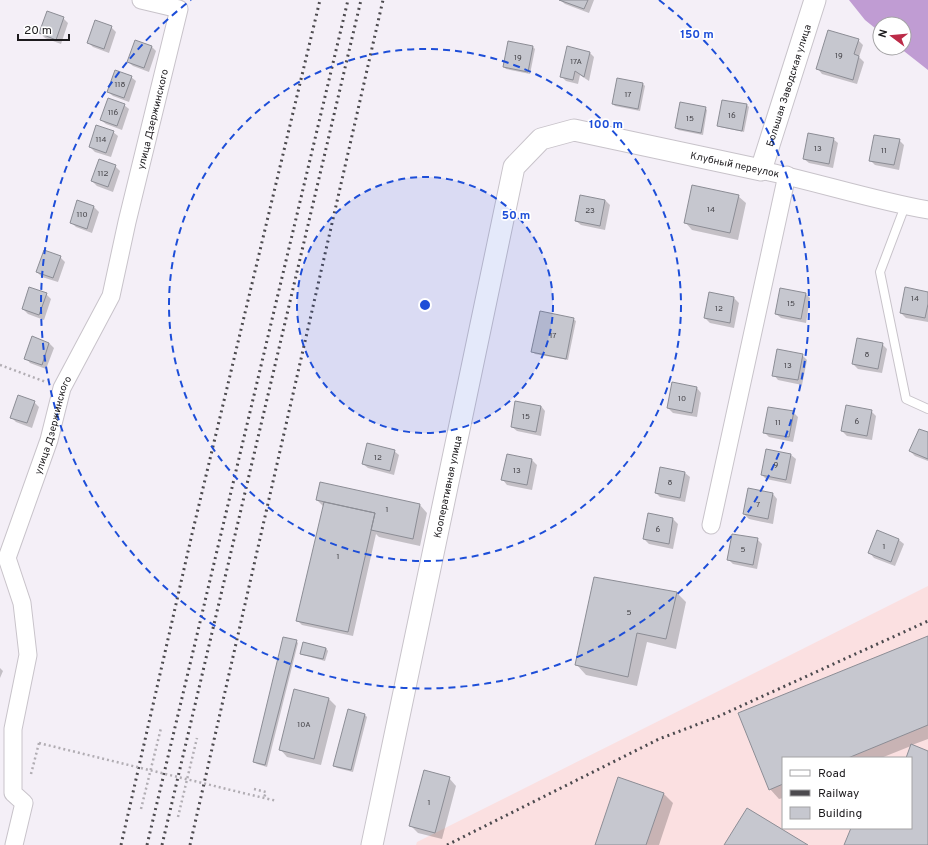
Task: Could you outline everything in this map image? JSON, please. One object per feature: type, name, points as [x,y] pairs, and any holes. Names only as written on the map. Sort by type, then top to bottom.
[{"type":"street","name":"улица Дзержинского","points":[[14,845],[24,803],[13,793],[6,728],[28,655],[22,603],[7,558],[48,440],[62,388],[111,296],[127,222],[179,9],[141,0]]},
{"type":"street","name":"Большая Заводская улица","points":[[761,170],[814,0]]},
{"type":"street","name":"Клубный переулок","points":[[541,139],[574,130],[787,175],[905,206],[928,210]]},
{"type":"street","name":"Кооперативная улица","points":[[372,845],[514,167],[541,139]]},
{"type":"street","points":[[711,525],[787,175]]},
{"type":"lane","points":[[905,206],[880,272],[906,399],[928,409]]},
{"type":"path","points":[[0,365],[62,388]]},
{"type":"path","points":[[141,809],[161,728]]},
{"type":"path","points":[[178,817],[197,738]]},
{"type":"path","points":[[39,743],[277,801]]},
{"type":"path","points":[[254,788],[266,792],[264,798]]},
{"type":"shaded area","points":[[849,0],[928,0],[928,70],[910,56],[912,56],[912,16],[872,16],[872,26],[865,20]]},
{"type":"shaded area","points":[[928,586],[928,845],[416,845],[417,842]]},
{"type":"building","points":[[559,0],[588,0],[584,9]]},
{"type":"building","points":[[47,11],[64,17],[56,40],[39,33]]},
{"type":"building","points":[[95,20],[112,26],[104,49],[87,43]]},
{"type":"building","points":[[828,30],[859,39],[854,54],[859,56],[853,80],[816,69]]},
{"type":"building","points":[[135,40],[152,46],[144,68],[127,62]]},
{"type":"building","points":[[508,41],[533,46],[528,72],[503,67]]},
{"type":"building","points":[[567,46],[590,52],[584,77],[575,71],[573,80],[560,77]]},
{"type":"building","points":[[115,70],[132,76],[124,98],[107,92]]},
{"type":"building","points":[[617,78],[643,83],[638,109],[612,104]]},
{"type":"building","points":[[108,98],[125,104],[117,126],[100,120]]},
{"type":"building","points":[[722,100],[747,104],[742,131],[717,126]]},
{"type":"building","points":[[680,102],[706,107],[701,133],[675,128]]},
{"type":"building","points":[[96,125],[114,131],[106,153],[89,147]]},
{"type":"building","points":[[808,133],[834,138],[829,164],[803,159]]},
{"type":"building","points":[[874,135],[900,139],[894,165],[869,161]]},
{"type":"building","points":[[99,159],[116,165],[108,187],[91,181]]},
{"type":"building","points":[[692,185],[739,195],[730,233],[684,223]]},
{"type":"building","points":[[580,195],[605,200],[600,226],[575,221]]},
{"type":"building","points":[[77,200],[94,206],[87,229],[70,223]]},
{"type":"building","points":[[44,250],[61,256],[53,278],[36,272]]},
{"type":"building","points":[[29,287],[47,293],[39,315],[22,309]]},
{"type":"building","points":[[905,287],[928,292],[928,304],[925,318],[900,313]]},
{"type":"building","points":[[780,288],[806,293],[801,319],[775,314]]},
{"type":"building","points":[[709,292],[734,297],[730,323],[704,318]]},
{"type":"building","points":[[540,311],[574,318],[566,359],[531,352]]},
{"type":"building","points":[[32,336],[49,343],[42,365],[24,359]]},
{"type":"building","points":[[857,338],[883,343],[878,369],[852,364]]},
{"type":"building","points":[[777,349],[803,354],[798,380],[772,376]]},
{"type":"building","points":[[672,382],[697,387],[692,413],[667,408]]},
{"type":"building","points":[[18,395],[35,401],[27,423],[10,418]]},
{"type":"building","points":[[515,401],[541,406],[536,432],[511,427]]},
{"type":"building","points":[[846,405],[872,410],[867,436],[841,431]]},
{"type":"building","points":[[768,407],[794,411],[789,437],[763,433]]},
{"type":"building","points":[[919,429],[928,432],[928,459],[909,451]]},
{"type":"building","points":[[367,443],[395,450],[390,471],[362,464]]},
{"type":"building","points":[[766,449],[791,454],[786,480],[761,475]]},
{"type":"building","points":[[507,454],[532,459],[527,485],[501,480]]},
{"type":"building","points":[[660,467],[685,472],[680,498],[655,493]]},
{"type":"building","points":[[320,482],[420,504],[413,539],[371,530],[375,513],[316,500]]},
{"type":"building","points":[[748,488],[773,493],[768,519],[743,514]]},
{"type":"building","points":[[324,502],[375,513],[348,632],[296,621]]},
{"type":"building","points":[[648,513],[673,518],[669,544],[643,539]]},
{"type":"building","points":[[877,530],[899,539],[891,562],[868,553]]},
{"type":"building","points":[[732,534],[758,538],[753,565],[727,560]]},
{"type":"building","points":[[594,577],[677,592],[666,639],[637,633],[628,677],[575,665]]},
{"type":"building","points":[[928,636],[928,725],[850,757],[782,757],[782,784],[769,790],[738,713]]},
{"type":"building","points":[[283,637],[297,640],[265,765],[253,762]]},
{"type":"building","points":[[303,642],[326,648],[323,659],[300,654]]},
{"type":"building","points":[[294,689],[329,698],[314,759],[279,750]]},
{"type":"building","points":[[348,709],[365,714],[351,770],[333,766]]},
{"type":"building","points":[[911,744],[928,751],[928,845],[844,845],[851,829],[912,829],[912,757],[906,757]]},
{"type":"building","points":[[424,770],[450,777],[435,833],[409,826]]},
{"type":"building","points":[[618,777],[664,793],[646,845],[595,845]]},
{"type":"building","points":[[747,808],[808,845],[724,845]]},
{"type":"railway","points":[[121,845],[192,534],[320,0]]},
{"type":"railway","points":[[147,845],[348,0]]},
{"type":"railway","points":[[162,845],[361,0]]},
{"type":"railway","points":[[190,845],[383,0]]},
{"type":"railway","points":[[447,845],[659,739],[717,717],[928,621]]}]
